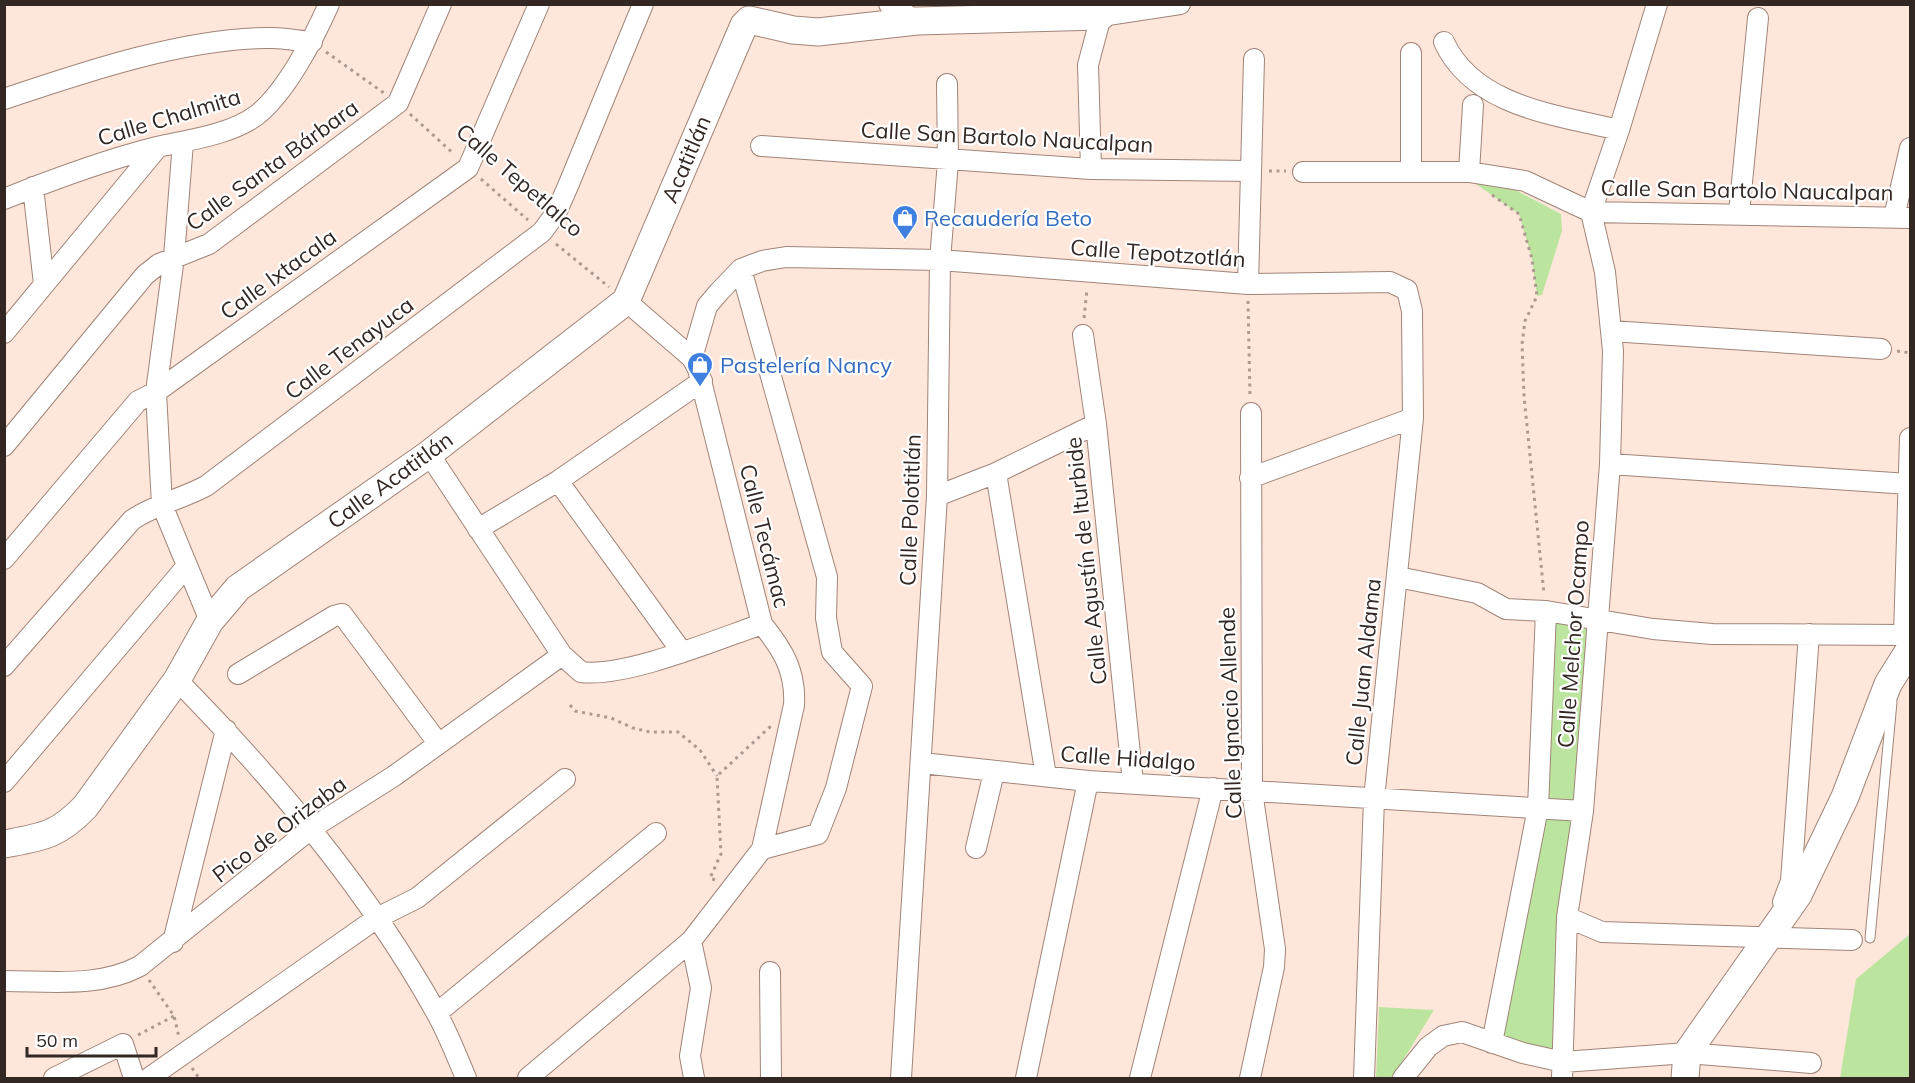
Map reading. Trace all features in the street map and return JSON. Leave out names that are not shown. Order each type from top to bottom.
[{"type":"street","name":"Calle Chalmita","points":[[4,199],[91,166],[183,142],[244,123],[255,117],[266,107],[312,42],[329,4]]},
{"type":"street","name":"Calle Santa Bárbara","points":[[4,446],[145,275],[174,257],[209,244],[398,103],[441,4]]},
{"type":"street","points":[[468,168],[539,4]]},
{"type":"street","name":"Calle Tenayuca","points":[[4,666],[132,520],[206,486],[542,232],[556,213],[644,4]]},
{"type":"street","points":[[889,4],[917,21],[1180,4]]},
{"type":"street","points":[[1591,212],[1619,130],[1657,4]]},
{"type":"street","points":[[1091,169],[1089,65],[1105,10]]},
{"type":"street","points":[[1739,213],[1758,18]]},
{"type":"street","name":"Acatitlán","points":[[626,301],[744,25],[749,20],[793,30],[818,32],[917,21]]},
{"type":"street","points":[[4,99],[65,78],[217,42],[272,38],[312,42]]},
{"type":"street","points":[[1444,42],[1449,54],[1476,82],[1503,100],[1619,130]]},
{"type":"street","points":[[1411,53],[1411,171]]},
{"type":"street","points":[[1248,284],[1254,59]]},
{"type":"street","name":"Calle Polotitlán","points":[[901,1078],[937,496],[940,260],[948,161],[947,84]]},
{"type":"street","points":[[1470,172],[1473,105]]},
{"type":"street","points":[[183,142],[174,257],[156,392],[162,505],[210,621]]},
{"type":"street","name":"Calle San Bartolo Naucalpan","points":[[761,146],[948,161],[1091,169],[1251,171]]},
{"type":"street","points":[[4,333],[158,147]]},
{"type":"street","points":[[1902,218],[1911,148]]},
{"type":"street","name":"Calle Ixtacala","points":[[4,559],[138,401],[156,392],[468,168]]},
{"type":"street","name":"Calle San Bartolo Naucalpan","points":[[1303,172],[1470,172],[1525,181],[1591,212],[1739,213],[1902,218]]},
{"type":"street","points":[[33,188],[44,284]]},
{"type":"street","name":"Calle Melchor Ocampo","points":[[1562,1070],[1567,917],[1583,812],[1599,620],[1610,464],[1614,351],[1605,272],[1591,212]]},
{"type":"street","name":"Calle Tepotzotlán","points":[[692,358],[707,306],[741,269],[762,261],[786,257],[940,260],[1248,284],[1390,282]]},
{"type":"street","points":[[741,269],[827,577],[826,618],[831,652],[862,686],[836,788],[818,834],[762,849]]},
{"type":"street","name":"Calle Juan Aldama","points":[[1364,1078],[1374,799],[1413,418],[1410,298],[1407,290],[1390,282]]},
{"type":"street","points":[[626,301],[692,358]]},
{"type":"street","name":"Calle Acatitlán","points":[[4,844],[45,836],[68,825],[85,807],[177,680],[210,621],[238,588],[429,454],[626,301]]},
{"type":"street","points":[[1611,331],[1881,349]]},
{"type":"street","name":"Calle Agustín de Iturbide","points":[[1083,335],[1096,424],[1133,783]]},
{"type":"street","name":"Calle Tecámac","points":[[429,454],[562,655],[575,669],[587,673],[605,672],[682,652],[762,624],[702,381],[692,358]]},
{"type":"street","points":[[478,529],[558,481],[702,381]]},
{"type":"street","name":"Calle Ignacio Allende","points":[[1250,1078],[1274,967],[1275,949],[1252,791],[1251,413]]},
{"type":"street","points":[[1250,478],[1413,418]]},
{"type":"street","points":[[937,496],[996,473],[1096,424]]},
{"type":"street","points":[[1686,1066],[1798,895],[1823,846],[1888,684],[1895,675],[1908,642],[1911,438]]},
{"type":"street","points":[[1610,464],[1909,484]]},
{"type":"street","points":[[996,473],[1046,776]]},
{"type":"street","points":[[558,481],[682,652]]},
{"type":"street","points":[[4,782],[186,567]]},
{"type":"street","points":[[1398,577],[1484,596],[1506,609],[1546,611],[1712,634],[1809,634],[1908,642]]},
{"type":"street","points":[[1492,1043],[1538,808],[1546,611]]},
{"type":"street","points":[[238,674],[334,616],[342,614],[438,743]]},
{"type":"street","points":[[528,1078],[691,940],[762,849],[794,705],[795,686],[791,668],[780,648],[762,624]]},
{"type":"street","points":[[1770,938],[1791,881],[1809,634]]},
{"type":"street","name":"Pico de Orizaba","points":[[4,981],[95,980],[125,975],[173,942],[312,828],[438,743],[562,655]]},
{"type":"street","points":[[177,680],[226,730],[312,828],[377,918],[437,1013],[466,1078]]},
{"type":"street","points":[[173,942],[226,730]]},
{"type":"street","name":"Calle Hidalgo","points":[[921,763],[1089,781],[1583,812]]},
{"type":"street","points":[[976,848],[994,771]]},
{"type":"street","points":[[149,1078],[377,918],[417,897],[565,779]]},
{"type":"street","points":[[1026,1078],[1089,781]]},
{"type":"street","points":[[1140,1078],[1213,788]]},
{"type":"street","points":[[437,1013],[656,833]]},
{"type":"street","points":[[1567,917],[1602,932],[1861,939]]},
{"type":"street","points":[[691,940],[701,988],[690,1056],[694,1078]]},
{"type":"street","points":[[770,972],[771,1078]]},
{"type":"street","points":[[1403,1078],[1428,1047],[1443,1036],[1462,1032],[1562,1070],[1811,1063]]},
{"type":"street","points":[[54,1078],[123,1044],[134,1078]]},
{"type":"lane","points":[[1861,939],[1895,675]]},
{"type":"path","name":"Calle Tepetlalco","points":[[312,42],[398,103],[468,168],[626,301]]},
{"type":"path","points":[[1251,171],[1303,172]]},
{"type":"path","points":[[1470,172],[1470,180],[1519,214],[1532,259],[1537,296],[1525,321],[1522,344],[1524,396],[1546,611]]},
{"type":"path","points":[[1083,335],[1089,271]]},
{"type":"path","points":[[1248,284],[1251,413]]},
{"type":"path","points":[[570,705],[575,711],[611,718],[633,728],[651,732],[678,732],[700,750],[717,776],[721,854],[710,878],[731,889]]},
{"type":"path","points":[[717,776],[794,705]]},
{"type":"path","points":[[140,966],[174,1016],[183,1054]]},
{"type":"path","points":[[123,1044],[174,1016]]},
{"type":"green space","points":[[1470,180],[1508,186],[1561,214],[1562,231],[1542,295],[1537,296],[1532,259],[1519,214]]},
{"type":"green space","points":[[1546,611],[1599,620],[1563,1062],[1492,1043],[1538,808]]},
{"type":"green space","points":[[1910,934],[1910,1078],[1840,1078],[1856,979]]},
{"type":"green space","points":[[1379,1007],[1434,1010],[1392,1078],[1376,1078]]},
{"type":"place","name":"Recaudería Beto","points":[[905,241]]},
{"type":"place","name":"Pastelería Nancy","points":[[700,388]]}]
